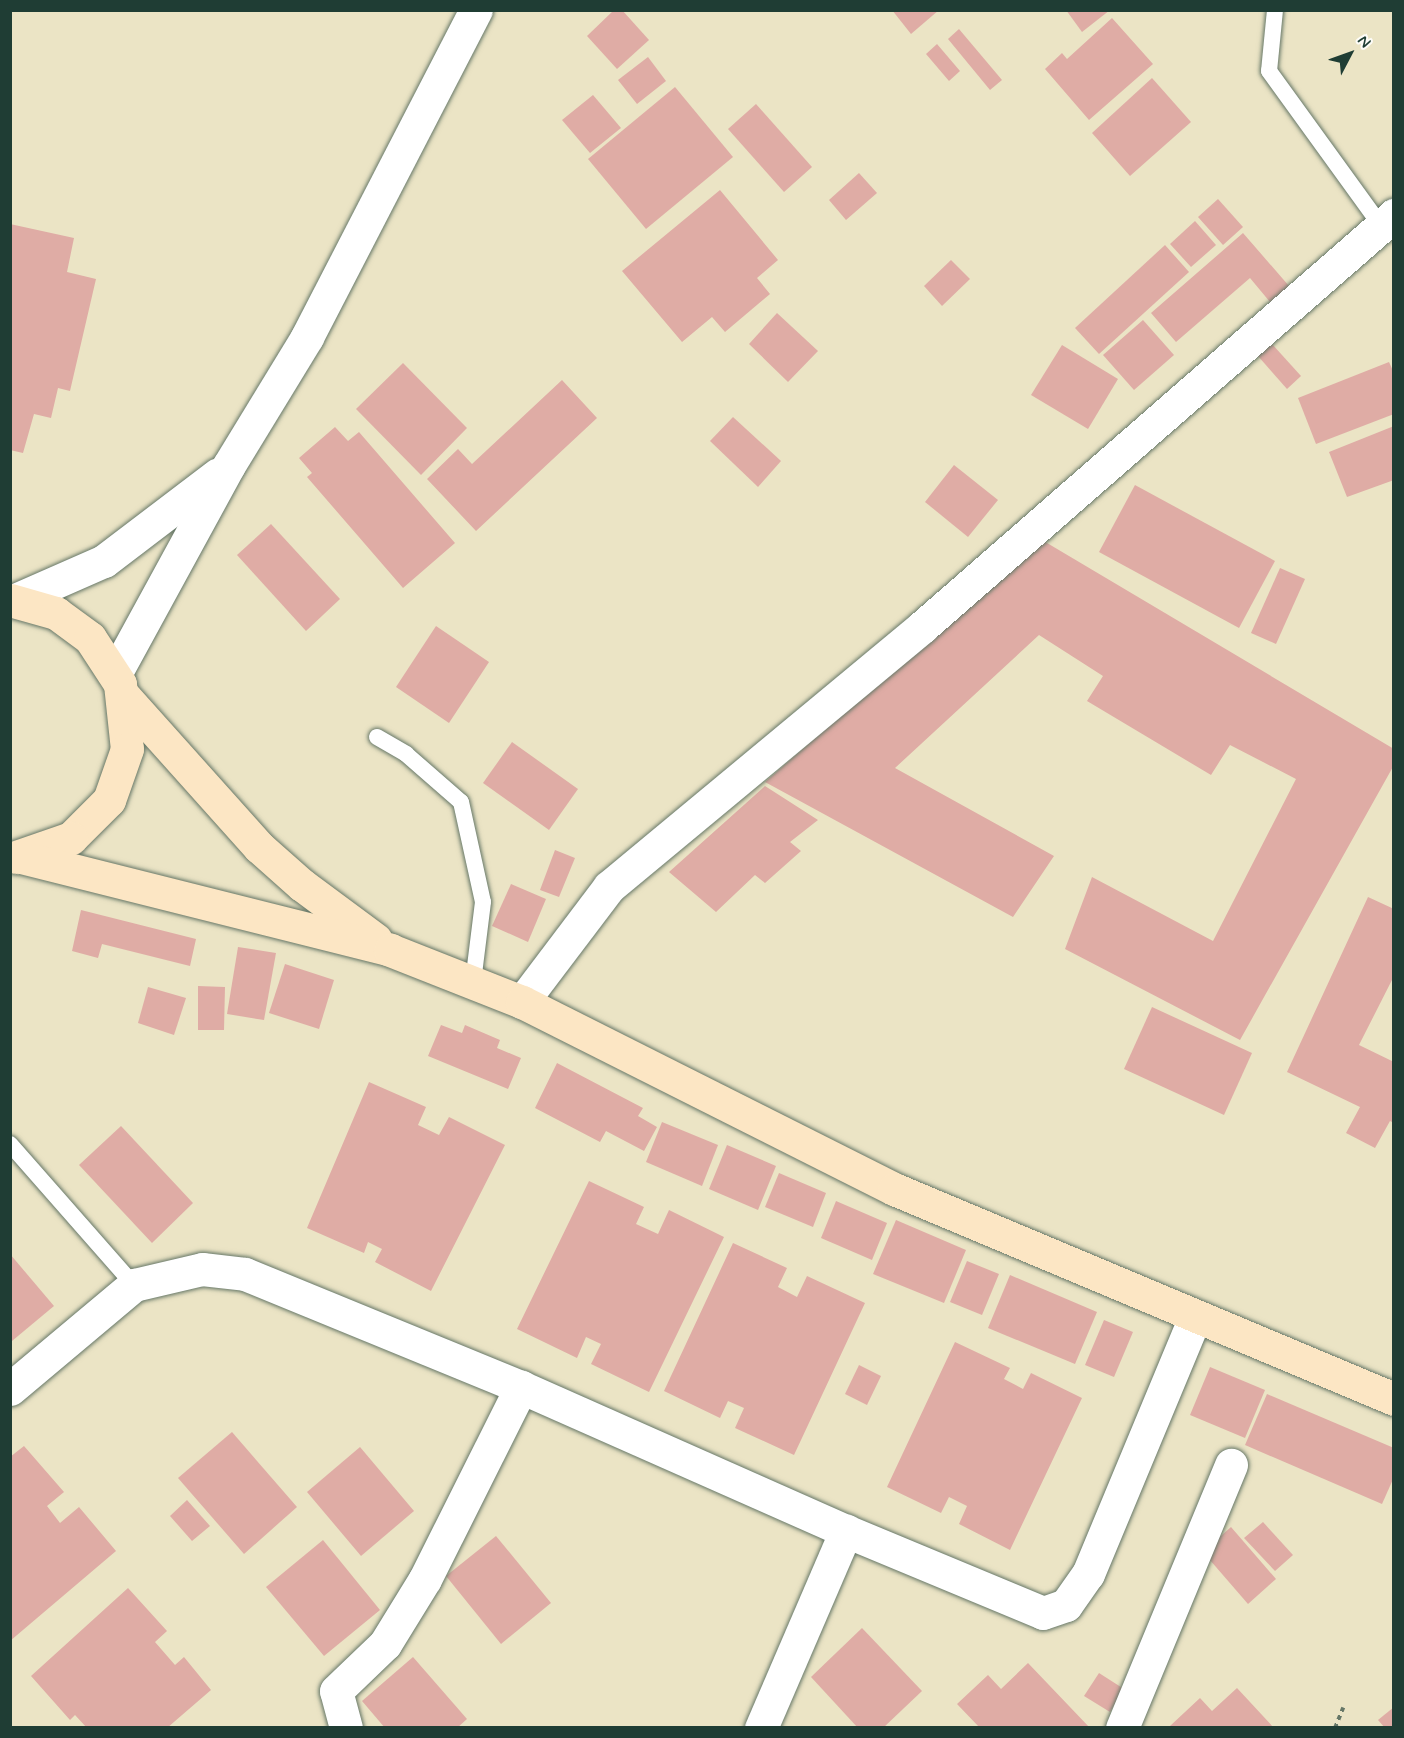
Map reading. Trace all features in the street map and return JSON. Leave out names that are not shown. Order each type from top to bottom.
[{"type":"main road","points":[[13,600],[56,614],[90,638],[119,684],[259,847],[302,885],[390,950]]},
{"type":"main road","points":[[16,857],[71,838],[108,800],[127,749],[119,684]]},
{"type":"main road","points":[[16,857],[390,950],[473,982],[522,1002],[894,1189],[1394,1400]]},
{"type":"street","points":[[119,684],[229,465],[308,337],[476,10]]},
{"type":"street","points":[[522,1002],[609,887],[922,627],[1387,220]]},
{"type":"street","points":[[13,600],[104,561],[229,465]]},
{"type":"street","points":[[10,1389],[134,1285],[202,1269],[245,1274],[521,1387],[846,1531],[1043,1612],[1066,1605],[1088,1574],[1195,1317]]},
{"type":"street","points":[[346,1728],[336,1691],[385,1644],[425,1579],[521,1387]]},
{"type":"street","points":[[1122,1728],[1231,1466]]},
{"type":"street","points":[[761,1728],[846,1531]]},
{"type":"lane","points":[[1275,10],[1269,71],[1387,220]]},
{"type":"lane","points":[[377,737],[406,754],[461,802],[483,902],[473,982]]},
{"type":"lane","points":[[10,1144],[134,1285]]},
{"type":"path","points":[[1335,1728],[1343,1708]]},
{"type":"building","points":[[614,10],[622,10],[649,40],[617,69],[587,36]]},
{"type":"building","points":[[892,10],[939,10],[911,34]]},
{"type":"building","points":[[1066,10],[1110,10],[1082,32]]},
{"type":"building","points":[[1112,18],[1153,64],[1089,120],[1045,69],[1062,53],[1067,59]]},
{"type":"building","points":[[959,29],[1002,80],[990,90],[948,39]]},
{"type":"building","points":[[937,44],[960,71],[949,81],[926,54]]},
{"type":"building","points":[[648,57],[666,81],[637,104],[618,80]]},
{"type":"building","points":[[1152,78],[1191,122],[1130,176],[1092,133]]},
{"type":"building","points":[[675,87],[733,157],[646,229],[588,159]]},
{"type":"building","points":[[593,95],[621,128],[590,153],[562,120]]},
{"type":"building","points":[[756,104],[812,167],[784,192],[728,129]]},
{"type":"building","points":[[859,173],[877,193],[846,220],[829,200]]},
{"type":"building","points":[[720,190],[778,260],[757,278],[770,294],[725,332],[712,317],[682,342],[622,271]]},
{"type":"building","points":[[1218,199],[1243,227],[1223,245],[1198,217]]},
{"type":"building","points":[[1195,221],[1216,245],[1191,267],[1170,244]]},
{"type":"building","points":[[10,224],[74,238],[67,272],[96,279],[70,391],[58,388],[51,418],[34,414],[23,453],[10,450]]},
{"type":"building","points":[[1243,233],[1289,286],[1270,302],[1250,278],[1176,342],[1151,313]]},
{"type":"building","points":[[1165,245],[1189,272],[1099,354],[1075,328]]},
{"type":"building","points":[[951,260],[970,279],[942,306],[924,286]]},
{"type":"building","points":[[777,313],[818,351],[788,382],[749,344]]},
{"type":"building","points":[[1143,320],[1174,355],[1134,390],[1103,355]]},
{"type":"building","points":[[1272,344],[1301,376],[1287,389],[1258,356]]},
{"type":"building","points":[[1062,345],[1118,379],[1088,429],[1031,395]]},
{"type":"building","points":[[1389,362],[1394,373],[1394,414],[1316,444],[1298,398]]},
{"type":"building","points":[[403,363],[467,428],[421,475],[356,409]]},
{"type":"building","points":[[562,380],[597,418],[476,531],[427,479],[458,449],[472,464]]},
{"type":"building","points":[[733,417],[781,461],[758,487],[710,441]]},
{"type":"building","points":[[1394,426],[1394,480],[1347,497],[1329,452]]},
{"type":"building","points":[[335,427],[348,441],[359,432],[455,543],[403,588],[307,477],[312,473],[299,458]]},
{"type":"building","points":[[954,465],[998,500],[968,537],[925,502]]},
{"type":"building","points":[[1135,485],[1275,561],[1239,628],[1099,552]]},
{"type":"building","points":[[271,524],[340,599],[306,631],[237,555]]},
{"type":"building","points":[[1042,540],[1394,749],[1394,765],[1240,1040],[1065,949],[1092,877],[1213,941],[1296,779],[1230,745],[1211,775],[1087,701],[1103,676],[1039,635],[895,768],[1054,856],[1013,917],[765,782]]},
{"type":"building","points":[[1280,568],[1305,579],[1276,644],[1251,633]]},
{"type":"building","points":[[436,626],[489,662],[449,723],[396,687]]},
{"type":"building","points":[[512,742],[578,789],[549,830],[483,783]]},
{"type":"building","points":[[765,786],[818,820],[790,842],[801,851],[765,883],[755,875],[716,912],[669,872]]},
{"type":"building","points":[[555,850],[575,858],[559,897],[540,890]]},
{"type":"building","points":[[511,884],[546,899],[528,942],[492,926]]},
{"type":"building","points":[[1368,897],[1394,909],[1394,976],[1359,1045],[1394,1062],[1394,1123],[1390,1121],[1375,1148],[1346,1133],[1360,1107],[1287,1072]]},
{"type":"building","points":[[81,910],[196,939],[190,966],[102,944],[98,958],[72,951]]},
{"type":"building","points":[[238,947],[276,953],[264,1020],[227,1014]]},
{"type":"building","points":[[285,964],[334,980],[319,1029],[269,1013]]},
{"type":"building","points":[[198,986],[225,987],[224,1030],[198,1030]]},
{"type":"building","points":[[148,987],[186,998],[174,1035],[138,1023]]},
{"type":"building","points":[[1152,1007],[1252,1053],[1224,1115],[1124,1069]]},
{"type":"building","points":[[441,1025],[462,1033],[465,1025],[500,1040],[497,1048],[521,1058],[508,1089],[428,1056]]},
{"type":"building","points":[[557,1063],[643,1108],[638,1116],[657,1127],[644,1151],[606,1131],[600,1142],[535,1108]]},
{"type":"building","points":[[369,1082],[426,1107],[418,1125],[439,1135],[449,1117],[505,1145],[431,1291],[375,1262],[382,1249],[368,1242],[364,1253],[307,1228]]},
{"type":"building","points":[[662,1122],[718,1145],[702,1186],[646,1162]]},
{"type":"building","points":[[121,1126],[193,1203],[152,1243],[79,1165]]},
{"type":"building","points":[[727,1145],[776,1166],[758,1210],[709,1189]]},
{"type":"building","points":[[779,1173],[826,1193],[813,1227],[765,1207]]},
{"type":"building","points":[[589,1181],[644,1207],[636,1224],[658,1234],[669,1210],[724,1237],[649,1392],[591,1364],[601,1344],[586,1337],[577,1358],[517,1329]]},
{"type":"building","points":[[836,1201],[887,1223],[872,1260],[821,1238]]},
{"type":"building","points":[[896,1220],[966,1250],[944,1303],[873,1274]]},
{"type":"building","points":[[733,1243],[787,1268],[778,1287],[797,1297],[807,1276],[865,1303],[794,1455],[735,1428],[744,1408],[728,1401],[720,1418],[664,1391]]},
{"type":"building","points":[[10,1254],[54,1306],[12,1341],[10,1339]]},
{"type":"building","points":[[967,1261],[999,1274],[982,1315],[950,1302]]},
{"type":"building","points":[[1010,1275],[1097,1312],[1075,1364],[988,1328]]},
{"type":"building","points":[[1104,1320],[1133,1332],[1114,1377],[1085,1365]]},
{"type":"building","points":[[955,1342],[1010,1368],[1004,1379],[1023,1389],[1031,1373],[1082,1398],[1010,1550],[959,1524],[967,1506],[949,1497],[941,1513],[887,1487]]},
{"type":"building","points":[[859,1365],[881,1376],[867,1405],[845,1394]]},
{"type":"building","points":[[1210,1367],[1265,1390],[1245,1438],[1190,1415]]},
{"type":"building","points":[[1267,1394],[1394,1448],[1394,1477],[1382,1504],[1245,1445]]},
{"type":"building","points":[[232,1432],[297,1507],[244,1554],[178,1478]]},
{"type":"building","points":[[24,1446],[64,1492],[47,1506],[60,1523],[79,1507],[116,1551],[10,1641],[10,1457]]},
{"type":"building","points":[[360,1447],[414,1511],[361,1556],[307,1492]]},
{"type":"building","points":[[187,1500],[210,1526],[192,1541],[170,1516]]},
{"type":"building","points":[[1263,1522],[1293,1555],[1275,1571],[1244,1538]]},
{"type":"building","points":[[1231,1527],[1276,1579],[1248,1604],[1203,1552]]},
{"type":"building","points":[[496,1536],[551,1603],[501,1644],[446,1576]]},
{"type":"building","points":[[323,1540],[380,1610],[324,1656],[266,1587]]},
{"type":"building","points":[[128,1588],[167,1631],[155,1642],[175,1665],[184,1657],[211,1690],[167,1728],[87,1728],[75,1715],[70,1720],[31,1676]]},
{"type":"building","points":[[862,1628],[922,1691],[883,1728],[858,1728],[811,1677]]},
{"type":"building","points":[[413,1657],[467,1719],[457,1728],[385,1728],[362,1701]]},
{"type":"building","points":[[1028,1663],[1090,1728],[980,1728],[957,1704],[988,1675],[1001,1689]]},
{"type":"building","points":[[1099,1673],[1124,1689],[1110,1712],[1084,1696]]},
{"type":"building","points":[[1237,1688],[1274,1728],[1170,1726],[1200,1698],[1212,1711]]},
{"type":"building","points":[[1394,1707],[1394,1728],[1385,1728],[1378,1720]]}]
